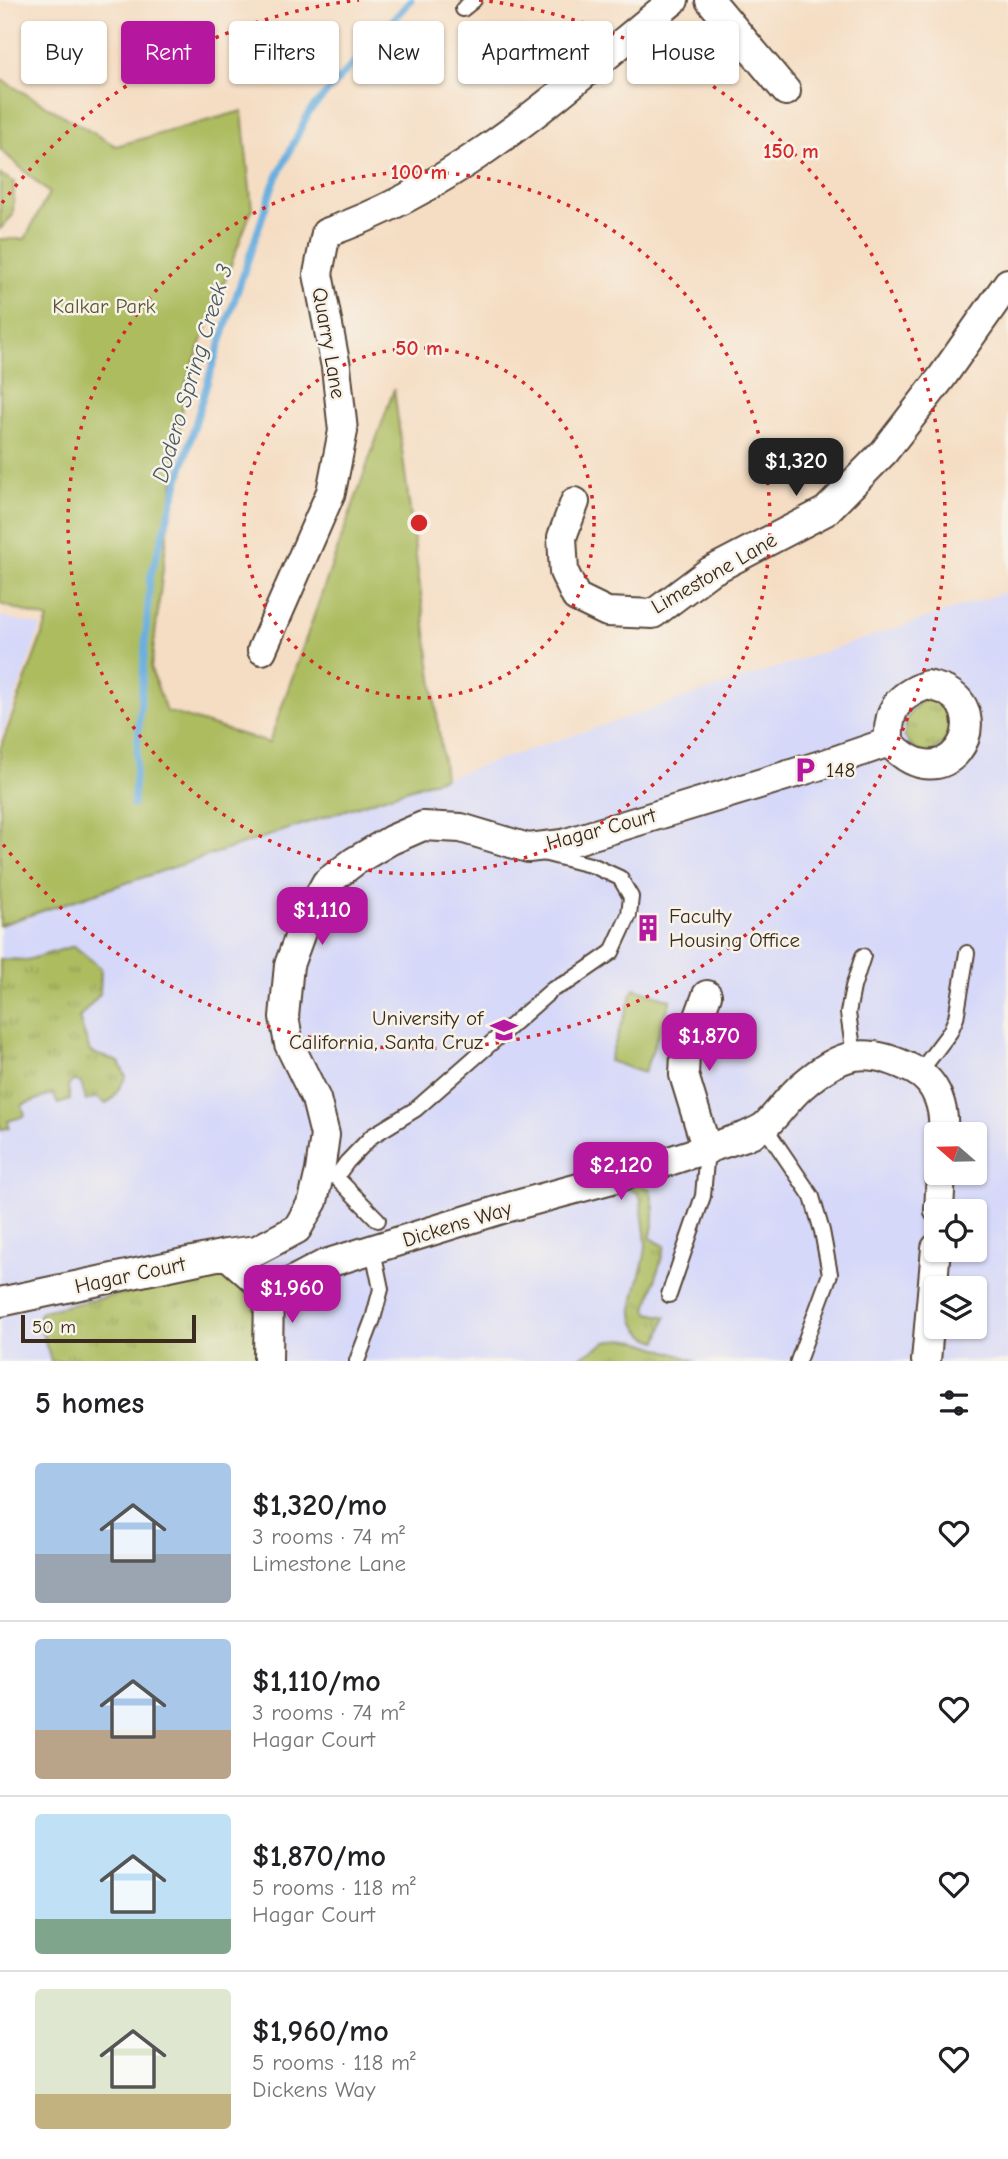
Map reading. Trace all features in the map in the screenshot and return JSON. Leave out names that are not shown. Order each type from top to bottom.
[{"type":"street","name":"Quarry Lane","points":[[262,650],[331,492],[343,431],[336,366],[318,274],[326,233],[361,221],[473,160],[511,133],[674,0]]},
{"type":"street","points":[[710,0],[786,91]]},
{"type":"street","name":"Limestone Lane","points":[[575,502],[562,537],[564,572],[576,597],[607,612],[653,614],[709,572],[826,511],[884,452],[1008,283]]},
{"type":"street","name":"Hagar Court","points":[[0,1302],[226,1254],[257,1250],[297,1229],[328,1174],[325,1136],[316,1099],[289,1044],[284,1017],[289,965],[305,921],[326,883],[355,861],[391,840],[423,826],[461,828],[528,848],[563,844],[889,742]]},
{"type":"street","points":[[707,995],[685,1055],[684,1075],[708,1150]]},
{"type":"street","points":[[854,1055],[870,1054],[919,1073],[934,1088],[944,1115],[944,1122]]},
{"type":"street","name":"Dickens Way","points":[[269,1288],[285,1285],[325,1264],[509,1207],[623,1176],[746,1136],[764,1126],[802,1085],[854,1055]]},
{"type":"street","points":[[226,1254],[261,1285],[269,1288],[268,1361]]},
{"type":"street","points":[[926,1361],[935,1262]]},
{"type":"lane","points":[[378,1220],[328,1174],[347,1162],[372,1136],[416,1110],[553,989],[570,981],[612,951],[629,915],[631,897],[620,878],[594,866],[565,861],[528,848]]},
{"type":"lane","points":[[919,1073],[950,1032],[957,1018],[967,953]]},
{"type":"lane","points":[[854,1055],[848,1013],[863,956]]},
{"type":"lane","points":[[764,1126],[813,1197],[830,1274],[798,1361]]},
{"type":"lane","points":[[669,1295],[704,1196],[708,1150]]},
{"type":"lane","points":[[357,1361],[381,1290],[373,1250]]},
{"type":"shaded area","name":"University of California, Santa Cruz","points":[[1008,591],[1008,1361],[0,1361],[0,925]]},
{"type":"shaded area","points":[[0,616],[41,626],[0,741]]},
{"type":"green space","name":"Kalkar Park","points":[[0,79],[116,146],[242,111],[252,209],[185,386],[151,669],[166,711],[269,743],[394,389],[445,777],[0,925],[0,749],[48,619],[0,604],[0,239],[25,239],[49,193],[0,149]]},
{"type":"green space","points":[[0,174],[14,182],[13,215],[0,229]]},
{"type":"green space","points":[[928,698],[942,704],[949,713],[951,724],[942,744],[934,751],[925,753],[915,749],[904,736],[910,713]]},
{"type":"green space","points":[[74,946],[101,968],[100,994],[79,1018],[90,1052],[119,1062],[126,1077],[106,1104],[96,1097],[86,1101],[81,1083],[74,1080],[68,1086],[70,1100],[58,1104],[53,1094],[22,1105],[25,1116],[8,1121],[9,1127],[0,1130],[0,959],[27,960]]},
{"type":"green space","points":[[634,988],[671,1000],[644,1073],[609,1061]]},
{"type":"green space","points":[[639,1184],[650,1189],[652,1196],[654,1219],[650,1238],[665,1246],[647,1309],[649,1313],[666,1317],[658,1341],[643,1334],[636,1324],[633,1312],[646,1244],[641,1200],[638,1193],[631,1190],[631,1186]]},
{"type":"green space","points":[[218,1271],[240,1287],[254,1305],[258,1323],[257,1361],[51,1361],[39,1323],[39,1315],[43,1311]]},
{"type":"green space","points":[[622,1339],[638,1341],[696,1361],[574,1361],[606,1342]]},
{"type":"waterway","name":"Dodero Spring Creek 3","points":[[133,805],[150,578],[209,377],[273,185],[309,112],[411,0]]},
{"type":"place","name":"148","points":[[805,770]]},
{"type":"place","name":"Faculty Housing Office","points":[[648,928]]},
{"type":"place","name":"University of California, Santa Cruz","points":[[504,1030]]}]
